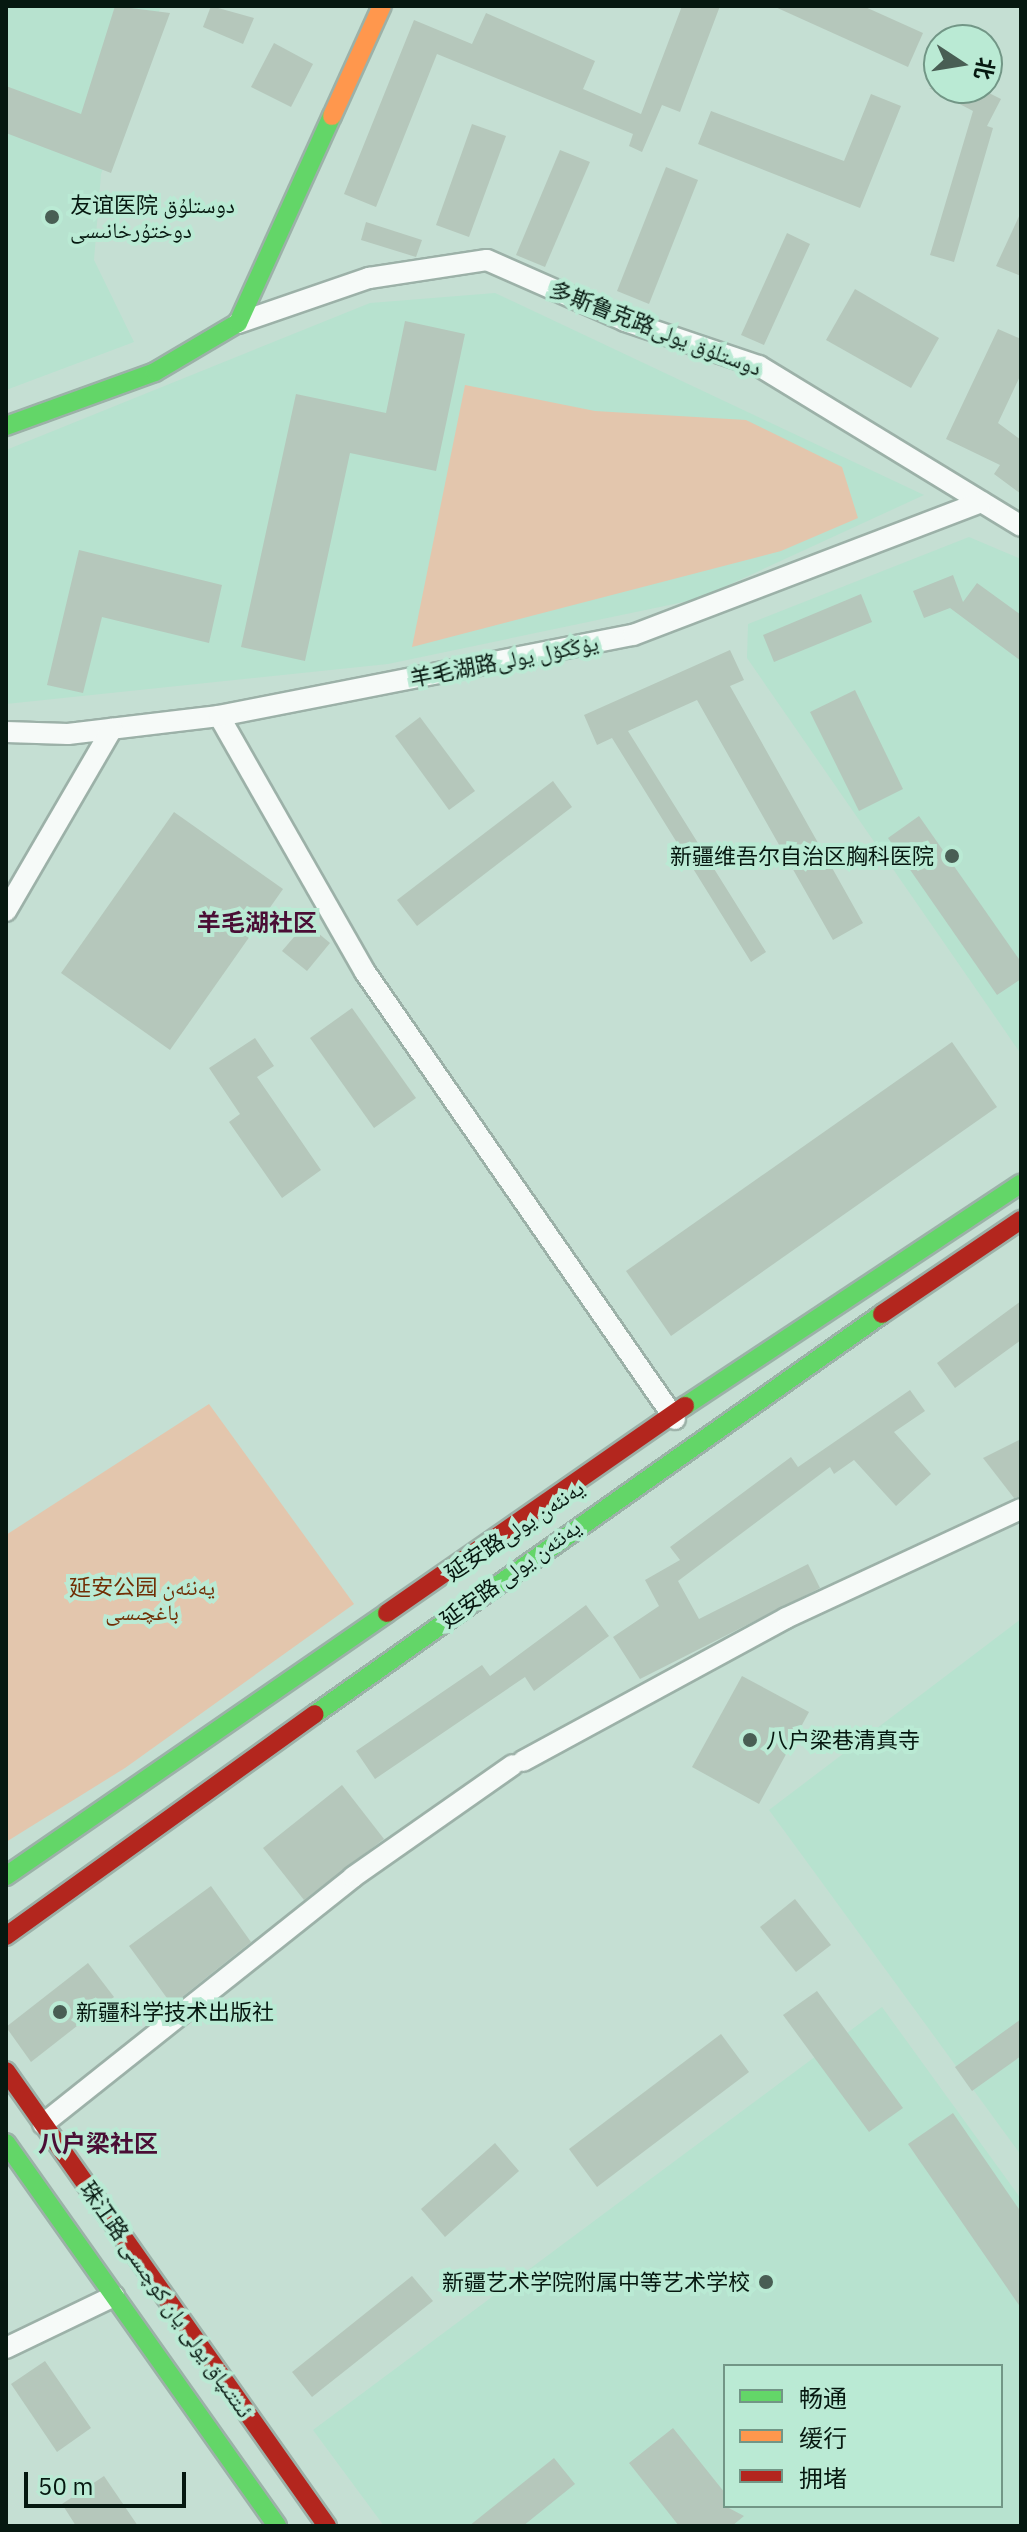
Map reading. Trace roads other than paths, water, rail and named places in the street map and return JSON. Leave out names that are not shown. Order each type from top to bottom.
[{"type":"main road","points":[[238,323],[382,6]]},
{"type":"main road","name":"多斯鲁克路دوستلۇق يولى","points":[[6,426],[155,372],[238,323]]},
{"type":"main road","name":"延安路يەنئەن يولى","points":[[6,1876],[675,1419],[704,1393],[1021,1184]]},
{"type":"main road","name":"延安路 يەنئەن يولى","points":[[6,1936],[699,1438],[1021,1220]]},
{"type":"main road","name":"珠江路 ئىتتىپاق يولى يان كوچىسى","points":[[6,2071],[327,2526]]},
{"type":"main road","name":"珠江路 ئىتتىپاق يولى يان كوچىسى","points":[[6,2143],[277,2526]]},
{"type":"street","name":"多斯鲁克路دوستلۇق يولى","points":[[238,323],[369,278],[487,260],[625,321],[759,366],[1021,526]]},
{"type":"street","name":"羊毛湖路يۇڭكۆل يولى","points":[[6,732],[112,729],[219,716],[633,635],[982,502]]},
{"type":"street","points":[[219,716],[365,972],[675,1419]]},
{"type":"street","points":[[6,911],[112,729]]},
{"type":"street","points":[[43,2124],[353,1877],[518,1763],[786,1618],[1021,1509]]},
{"type":"street","points":[[6,2348],[114,2296]]},
{"type":"place","name":"友谊医院 دوستلۇق دوختۇرخانىسى","points":[[52,217]]},
{"type":"place","name":"新疆维吾尔自治区胸科医院","points":[[952,856]]},
{"type":"place","name":"八户梁巷清真寺","points":[[750,1740]]},
{"type":"place","name":"新疆科学技术出版社","points":[[60,2012]]},
{"type":"place","name":"新疆艺术学院附属中等艺术学校","points":[[766,2282]]},
{"type":"district","name":"羊毛湖社区","points":[[257,923]]},
{"type":"district","name":"八户梁社区","points":[[98,2144]]},
{"type":"park label","name":"延安公园 يەنئەن باغچىسى","points":[[142,1598]]}]
